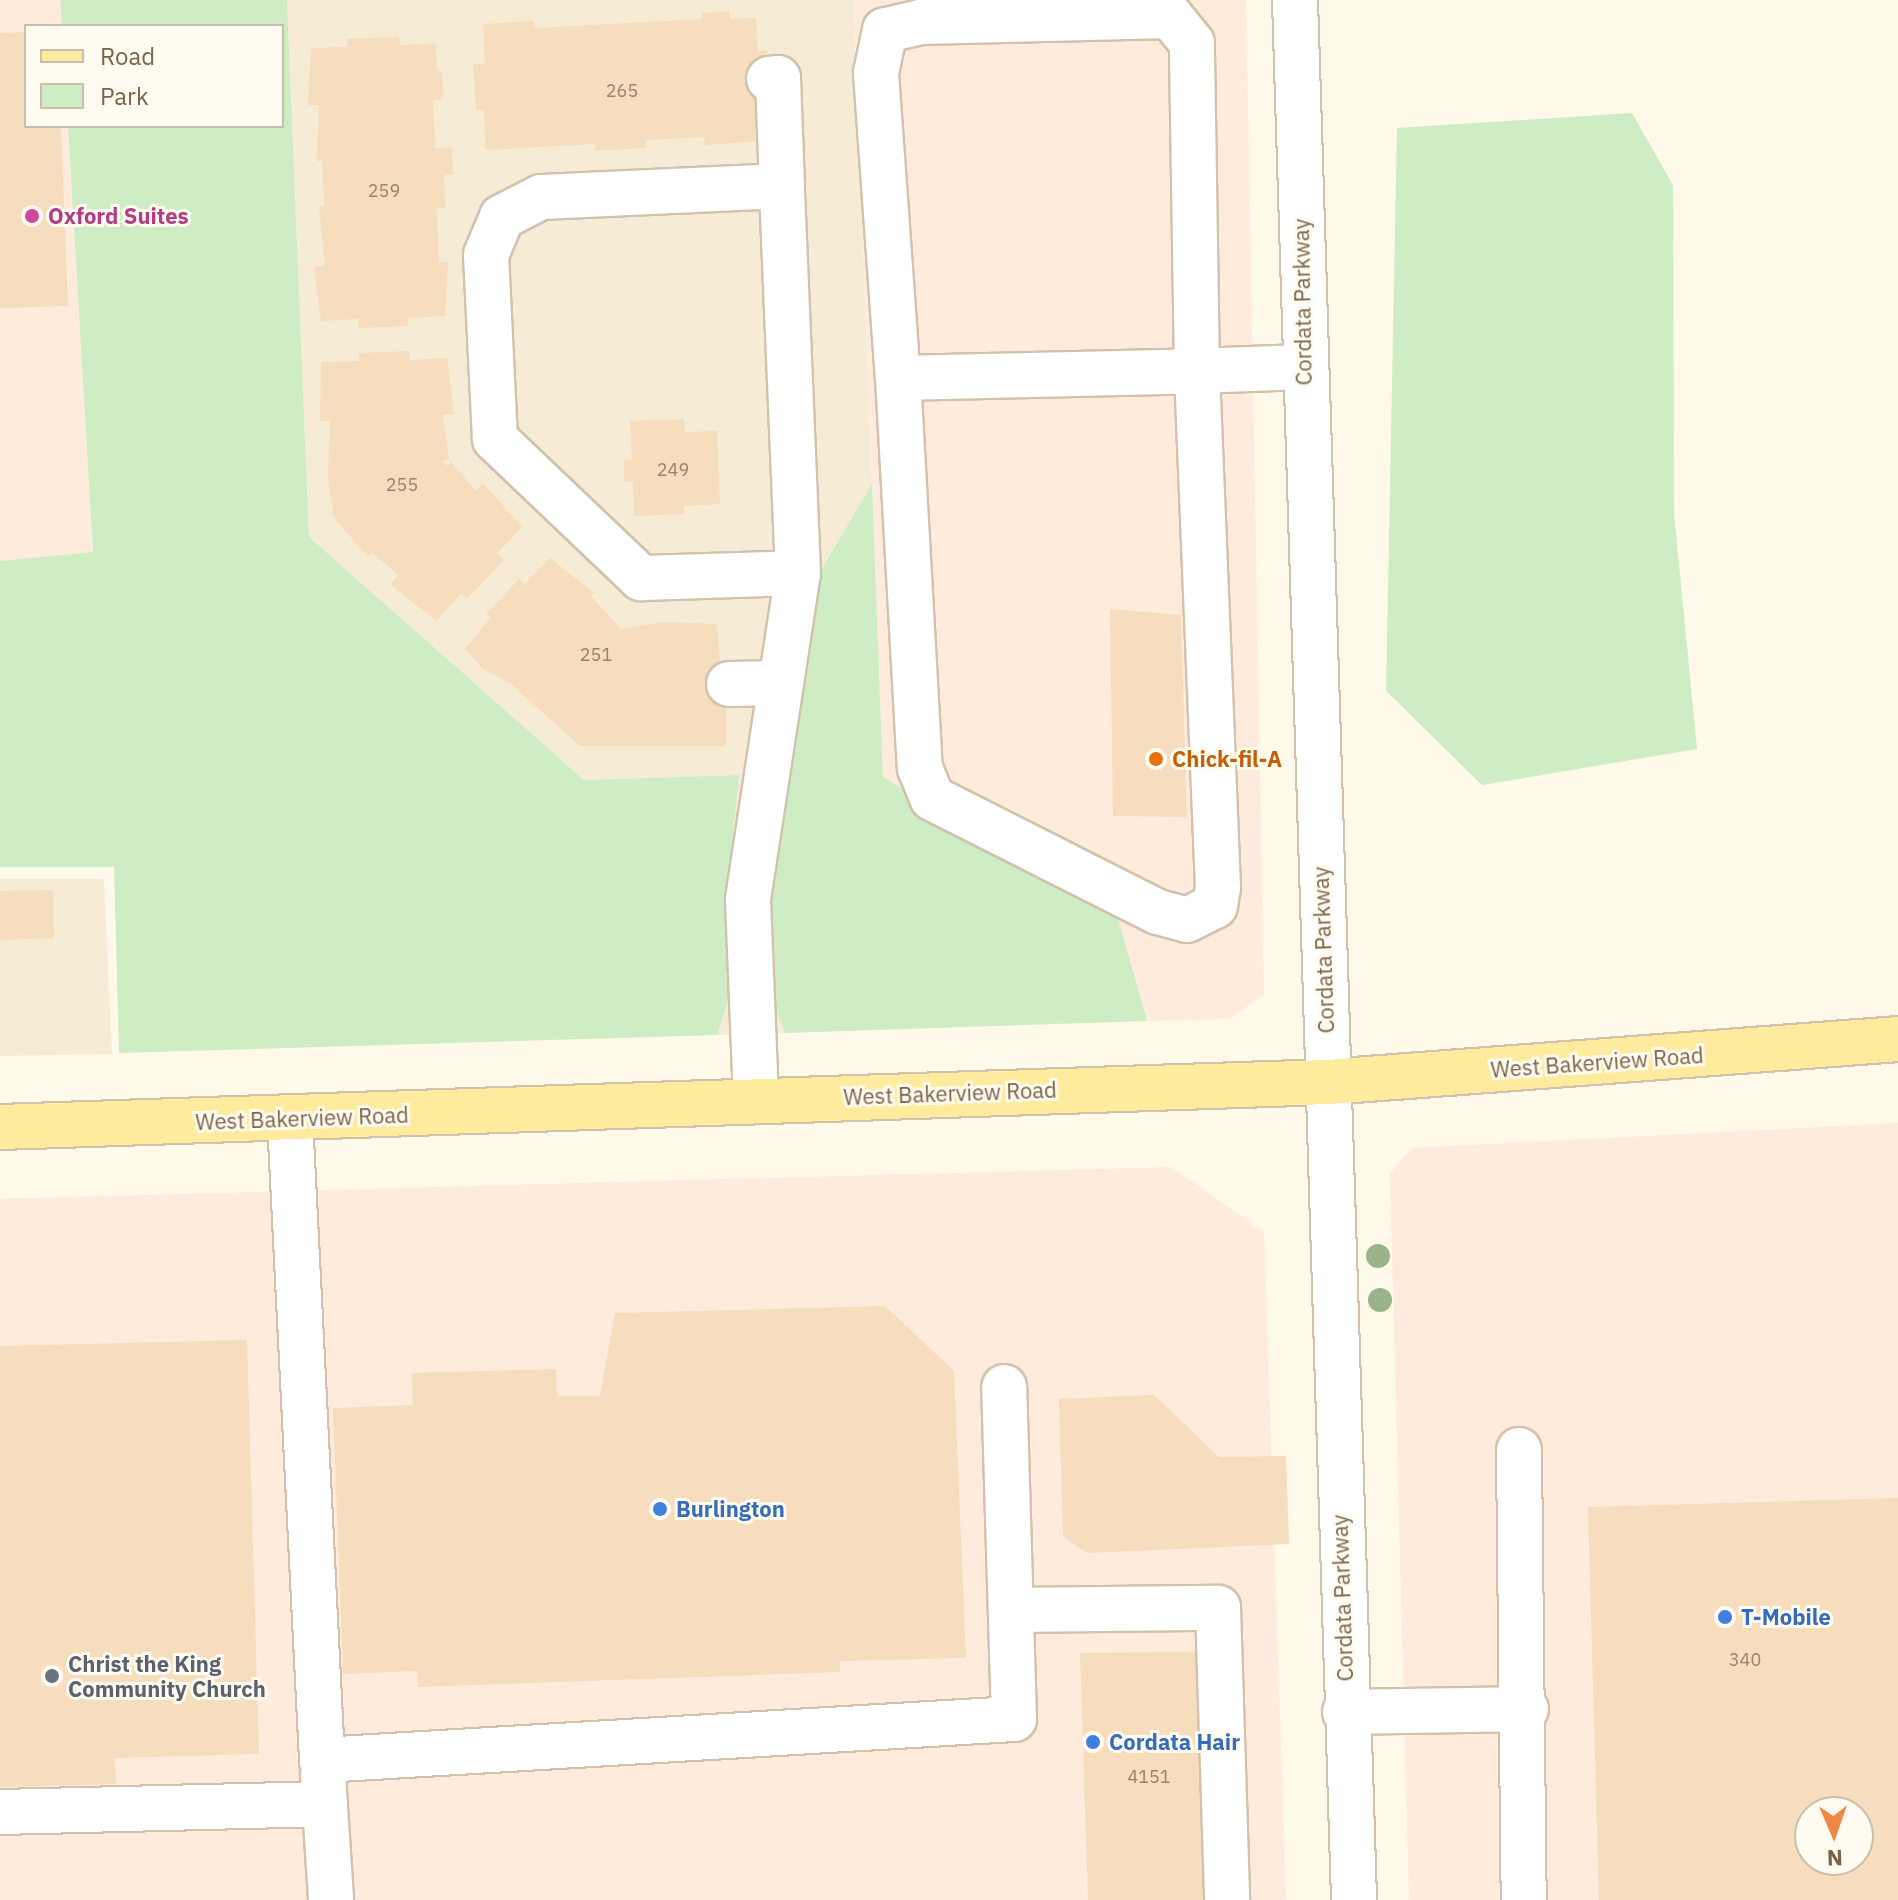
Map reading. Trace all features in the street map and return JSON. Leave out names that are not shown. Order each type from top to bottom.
[{"type":"main road","name":"West Bakerview Road","points":[[0,1127],[1328,1082],[1898,1039]]},
{"type":"street","name":"Cordata Parkway","points":[[1295,0],[1303,367],[1328,1082],[1345,1712],[1354,1900]]},
{"type":"street","points":[[1170,16],[1192,43],[1197,371],[1218,888],[1215,906],[1187,920],[1158,912],[932,798],[920,768],[898,378],[876,73],[885,30],[921,22],[1170,16]]},
{"type":"street","points":[[756,1099],[748,899],[798,573],[778,78],[769,79]]},
{"type":"street","points":[[782,186],[541,197],[502,217],[486,255],[495,439],[641,578],[798,573]]},
{"type":"street","points":[[898,378],[1303,367]]},
{"type":"street","points":[[729,684],[781,683]]},
{"type":"street","points":[[290,1119],[331,1900]]},
{"type":"street","points":[[322,1760],[1014,1719],[1004,1387]]},
{"type":"street","points":[[1519,1450],[1526,1709],[1524,1900]]},
{"type":"street","points":[[1011,1610],[1218,1608],[1227,1900]]},
{"type":"street","points":[[1345,1712],[1526,1709]]},
{"type":"street","points":[[0,1812],[325,1804]]},
{"type":"shaded area","points":[[0,0],[60,0],[62,24],[24,24],[24,128],[68,128],[93,553],[0,561]]},
{"type":"shaded area","points":[[287,0],[854,0],[872,484],[817,577],[771,998],[785,1033],[717,1035],[729,997],[728,880],[738,775],[584,780],[309,537]]},
{"type":"shaded area","points":[[854,0],[1246,0],[1264,994],[1230,1019],[1147,1021],[1117,914],[883,777]]},
{"type":"shaded area","points":[[0,879],[104,879],[112,1054],[0,1056]]},
{"type":"shaded area","points":[[1898,1123],[1898,1900],[1409,1900],[1390,1174],[1412,1148]]},
{"type":"shaded area","points":[[1171,1167],[1264,1232],[1286,1900],[0,1900],[0,1199]]},
{"type":"green space","points":[[60,0],[287,0],[309,537],[584,780],[739,775],[728,880],[729,998],[717,1035],[119,1053],[114,867],[0,867],[0,561],[93,552],[68,128],[284,128],[284,24],[62,24]]},
{"type":"green space","points":[[1632,113],[1673,185],[1674,513],[1697,749],[1482,785],[1386,691],[1397,128]]},
{"type":"green space","points":[[872,484],[883,777],[1117,914],[1147,1021],[785,1033],[771,998],[772,881],[817,577]]},
{"type":"building","points":[[729,11],[730,19],[756,17],[758,51],[767,51],[770,103],[762,141],[705,145],[704,137],[646,140],[647,148],[595,151],[595,144],[486,150],[484,110],[476,110],[473,64],[485,64],[483,24],[534,21],[535,28],[703,19],[702,13]]},
{"type":"building","name":"Oxford Suites","points":[[24,32],[24,128],[61,128],[68,306],[0,308],[0,33]]},
{"type":"building","points":[[399,37],[400,45],[436,44],[437,71],[442,71],[443,99],[433,100],[435,148],[452,148],[453,175],[444,175],[446,208],[437,208],[439,262],[448,262],[445,316],[408,318],[408,326],[359,328],[358,319],[321,321],[314,266],[325,266],[319,206],[324,206],[322,161],[317,161],[319,105],[308,105],[311,48],[347,47],[347,39]]},
{"type":"building","points":[[409,351],[410,360],[447,358],[454,414],[443,415],[449,460],[442,460],[447,466],[451,462],[476,491],[483,483],[522,527],[497,554],[504,560],[467,599],[461,594],[436,621],[390,584],[398,575],[372,552],[368,557],[334,518],[328,479],[330,421],[320,421],[321,362],[359,361],[359,353]]},
{"type":"building","points":[[684,419],[685,432],[717,431],[720,504],[684,506],[684,514],[634,516],[633,481],[624,482],[624,460],[632,459],[630,421]]},
{"type":"building","points":[[550,558],[594,593],[591,596],[621,629],[663,622],[717,624],[720,662],[727,662],[726,746],[580,746],[511,684],[483,669],[465,649],[491,617],[486,614],[519,579],[525,584]]},
{"type":"building","points":[[1110,609],[1181,615],[1187,817],[1113,816]]},
{"type":"building","points":[[53,890],[54,938],[0,940],[0,891]]},
{"type":"building","points":[[885,1306],[954,1371],[966,1658],[840,1661],[840,1672],[418,1687],[417,1671],[343,1674],[333,1408],[413,1405],[412,1373],[556,1369],[557,1396],[600,1396],[615,1313]]},
{"type":"building","points":[[247,1340],[259,1754],[115,1758],[116,1784],[0,1787],[0,1346]]},
{"type":"building","points":[[1154,1395],[1219,1457],[1286,1456],[1289,1544],[1087,1553],[1063,1536],[1059,1399]]},
{"type":"building","points":[[1898,1498],[1898,1900],[1599,1900],[1588,1507]]},
{"type":"building","points":[[1210,1652],[1217,1900],[1088,1900],[1080,1653]]},
{"type":"place","name":"Oxford Suites","points":[[32,216]]},
{"type":"place","name":"Chick-fil-A","points":[[1156,759]]},
{"type":"place","name":"Burlington","points":[[660,1509]]},
{"type":"place","name":"T-Mobile","points":[[1725,1617]]},
{"type":"place","name":"Christ the King Community Church","points":[[52,1676]]},
{"type":"place","name":"Cordata Hair","points":[[1093,1742]]}]
